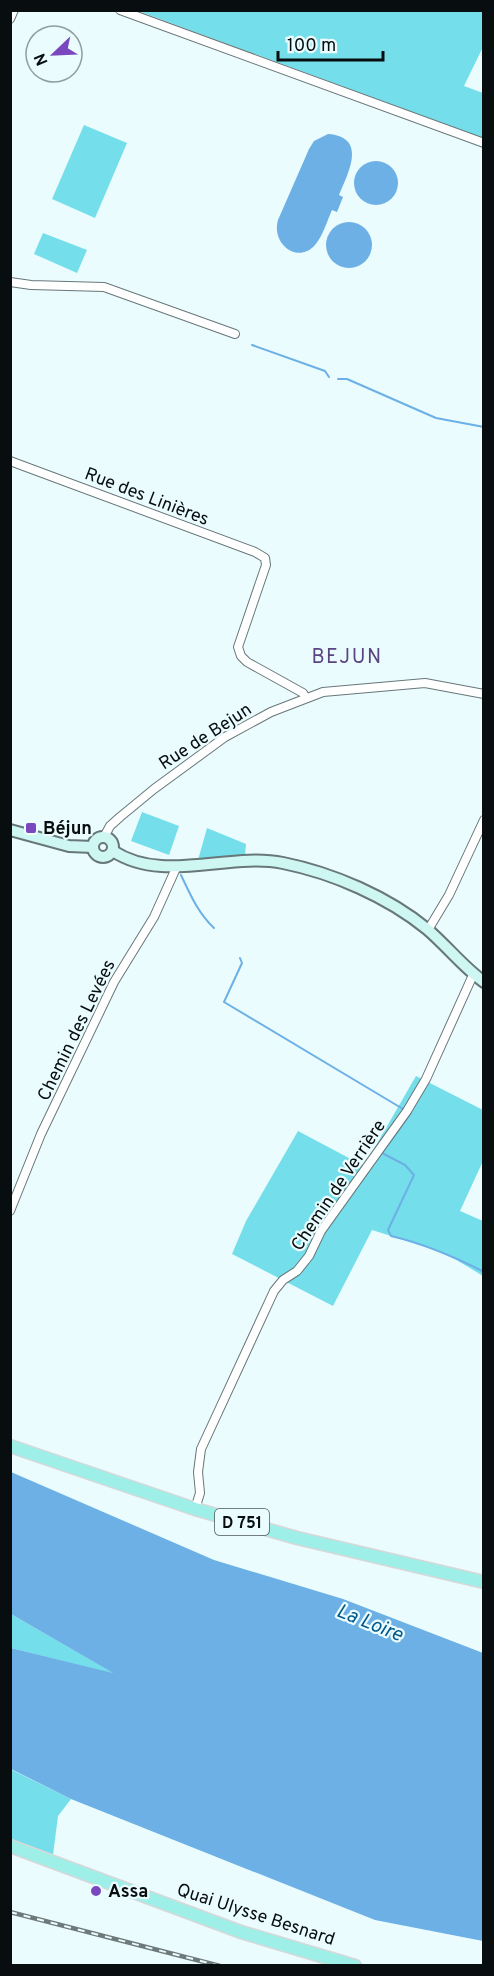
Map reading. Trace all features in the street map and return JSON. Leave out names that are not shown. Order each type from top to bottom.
[{"type":"main road","name":"D 751","points":[[10,1446],[195,1509],[297,1538],[483,1582]]},
{"type":"main road","name":"Quai Ulysse Besnard","points":[[10,1846],[240,1932],[355,1965]]},
{"type":"street","points":[[10,19],[14,10]]},
{"type":"street","points":[[120,10],[483,143]]},
{"type":"street","points":[[10,282],[31,285],[104,287],[235,334]]},
{"type":"street","name":"Rue des Linières","points":[[10,461],[255,552],[265,558],[266,565],[238,647],[241,656],[247,662],[303,693],[306,698]]},
{"type":"street","name":"Rue de Bejun","points":[[104,837],[110,826],[120,817],[192,760],[252,721],[306,698],[323,692],[425,683],[483,694]]},
{"type":"street","points":[[428,930],[449,895],[483,820]]},
{"type":"street","points":[[10,830],[69,846],[93,848]]},
{"type":"street","points":[[104,837],[112,842],[113,851],[104,857],[96,855],[93,848],[95,841],[104,837]]},
{"type":"street","points":[[113,851],[137,862],[177,866],[235,861],[279,862],[313,871],[397,908],[428,930],[483,982]]},
{"type":"street","name":"Chemin des Levées","points":[[10,1211],[42,1134],[114,982],[154,917],[177,866]]},
{"type":"street","name":"Chemin de Verrière","points":[[195,1509],[200,1493],[198,1472],[201,1449],[274,1291],[283,1280],[297,1271],[309,1256],[321,1231],[407,1111],[426,1079],[473,975]]},
{"type":"shaded area","points":[[138,11],[483,11],[483,47],[464,86],[483,93],[483,138]]},
{"type":"shaded area","points":[[84,125],[127,143],[95,218],[52,199]]},
{"type":"shaded area","points":[[43,233],[87,250],[77,273],[34,254]]},
{"type":"shaded area","points":[[142,812],[179,826],[169,855],[131,841]]},
{"type":"shaded area","points":[[207,828],[246,844],[245,856],[198,860]]},
{"type":"shaded area","points":[[416,1076],[483,1110],[483,1161],[460,1211],[483,1221],[483,1276],[445,1253],[372,1230],[333,1306],[232,1254],[246,1221],[298,1131],[364,1166]]},
{"type":"shaded area","points":[[11,1614],[115,1674],[11,1648]]},
{"type":"shaded area","points":[[10,1769],[71,1799],[58,1816],[53,1855],[11,1839]]},
{"type":"water","points":[[328,134],[348,142],[351,149],[350,167],[339,195],[343,197],[337,212],[332,210],[323,233],[315,245],[308,251],[294,252],[287,249],[278,236],[278,220],[309,149],[314,141]]},
{"type":"water","points":[[376,161],[385,162],[392,167],[397,174],[397,192],[392,199],[385,204],[376,205],[367,204],[360,199],[355,192],[354,183],[355,174],[360,167],[367,162]]},
{"type":"water","points":[[349,222],[365,229],[372,245],[365,261],[349,268],[333,261],[326,245],[333,229]]},
{"type":"water","name":"La Loire","points":[[11,1472],[214,1560],[343,1599],[483,1653],[483,1941],[375,1920],[71,1799],[11,1769],[11,1648],[113,1673],[11,1614]]},
{"type":"waterway","points":[[252,345],[325,371],[329,377]]},
{"type":"waterway","points":[[338,379],[347,379],[436,418],[484,427]]},
{"type":"waterway","points":[[181,875],[199,910],[214,928]]},
{"type":"waterway","points":[[240,958],[242,963],[224,1002],[403,1109]]},
{"type":"waterway","points":[[411,1113],[382,1153],[405,1165],[414,1175],[388,1230],[391,1236],[439,1251],[484,1272]]},
{"type":"railway","points":[[10,1912],[220,1966]]},
{"type":"place","name":"Béjun","points":[[31,828]]},
{"type":"place","name":"Assa","points":[[96,1891]]},
{"type":"district","name":"BEJUN","points":[[347,656]]}]
